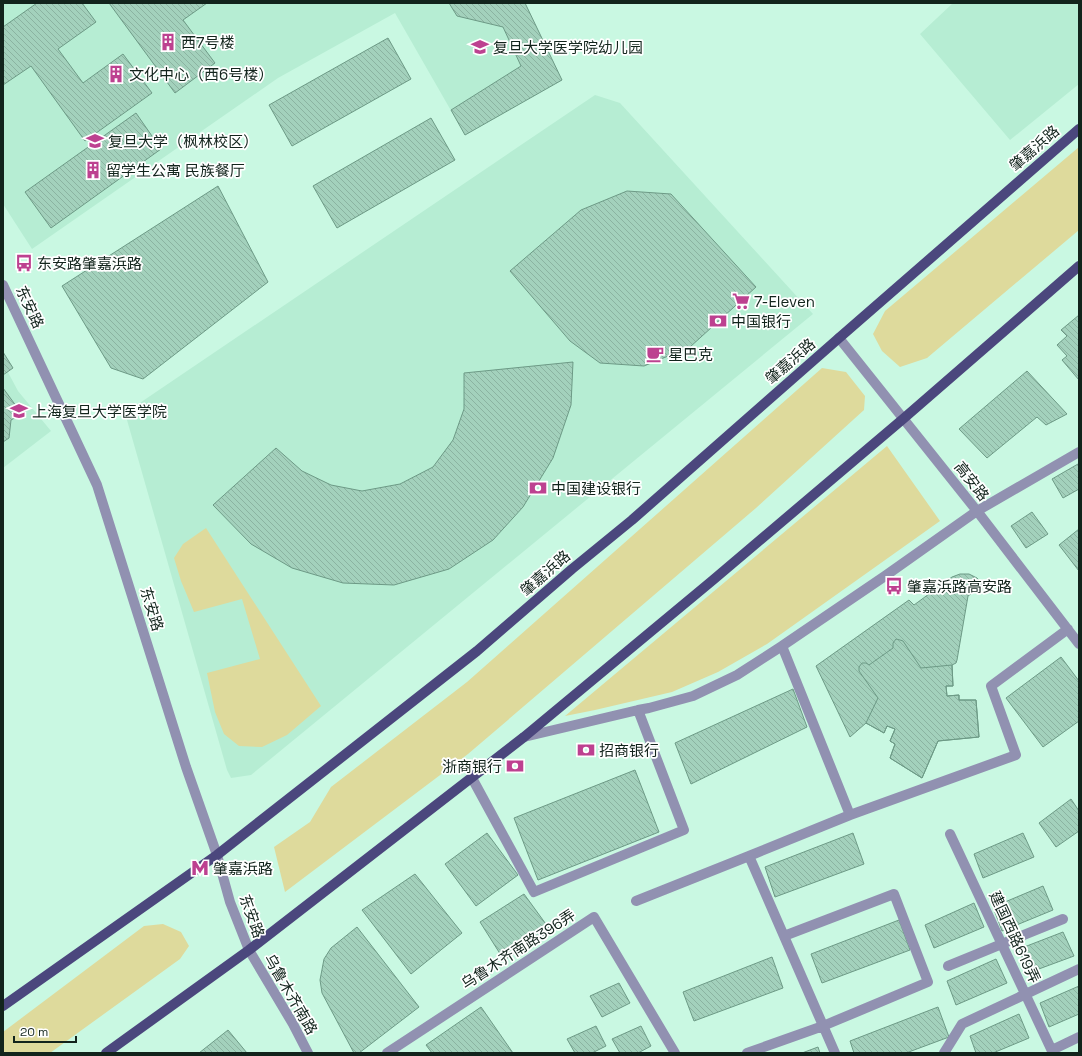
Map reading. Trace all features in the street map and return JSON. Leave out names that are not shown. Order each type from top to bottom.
[{"type":"main road","name":"肇嘉浜路","points":[[3,1006],[216,855],[477,651],[572,569],[638,515],[1079,129]]},
{"type":"main road","points":[[106,1053],[249,950],[524,737],[904,419],[1079,266]]},
{"type":"street","name":"东安路","points":[[3,285],[98,485],[186,767],[216,855],[230,902],[249,950]]},
{"type":"street","name":"高安路","points":[[839,338],[977,512],[1079,644]]},
{"type":"street","points":[[524,737],[649,708],[693,696],[737,675],[782,646],[977,512],[1079,452]]},
{"type":"street","points":[[636,901],[850,815],[1016,755],[991,686],[1068,630]]},
{"type":"street","points":[[782,646],[850,815]]},
{"type":"street","points":[[472,778],[534,892],[684,830],[638,710]]},
{"type":"street","name":"建国西路619弄","points":[[950,834],[1052,1051]]},
{"type":"street","points":[[749,856],[835,1053]]},
{"type":"street","points":[[746,1053],[823,1026],[928,982],[894,894],[784,936]]},
{"type":"street","name":"乌鲁木齐南路396弄","points":[[387,1053],[594,917],[675,1053]]},
{"type":"street","points":[[948,966],[1063,919]]},
{"type":"street","name":"乌鲁木齐南路","points":[[249,950],[293,1024],[308,1053]]},
{"type":"street","points":[[944,1053],[962,1024],[1079,969]]},
{"type":"street","points":[[1052,1051],[1079,1038]]},
{"type":"shaded area","name":"复旦大学（枫林校区）","points":[[3,3],[525,3],[562,80],[465,135],[395,13],[278,78],[32,249],[3,204]]},
{"type":"shaded area","points":[[953,3],[1079,3],[1079,84],[1010,140],[920,34]]},
{"type":"shaded area","points":[[595,95],[620,103],[813,314],[251,775],[231,778],[227,770],[125,413]]},
{"type":"shaded area","points":[[1079,147],[1079,230],[927,358],[900,367],[882,351],[873,334],[885,311]]},
{"type":"shaded area","name":"上海复旦大学医学院","points":[[3,363],[18,391],[51,431],[3,468]]},
{"type":"shaded area","points":[[822,368],[846,372],[865,396],[864,410],[756,508],[468,754],[285,892],[274,847],[310,822],[331,787],[467,682]]},
{"type":"shaded area","points":[[887,446],[940,521],[767,644],[718,672],[672,692],[565,716]]},
{"type":"shaded area","points":[[206,528],[321,706],[287,735],[262,747],[239,746],[224,734],[215,712],[207,673],[260,659],[242,599],[194,612],[181,581],[174,558],[183,544]]},
{"type":"shaded area","points":[[163,924],[181,932],[189,946],[180,959],[50,1053],[3,1053],[3,1032],[144,926]]},
{"type":"building","name":"文化中心（西6号楼）","points":[[37,3],[82,3],[96,22],[58,49],[83,83],[123,54],[152,93],[85,141],[31,66],[3,85],[3,27]]},
{"type":"building","name":"西7号楼","points":[[109,3],[207,3],[183,20],[215,63],[175,93]]},
{"type":"building","name":"复旦大学医学院幼儿园","points":[[449,3],[525,3],[562,80],[465,135],[451,110],[521,66],[503,27],[457,16]]},
{"type":"building","points":[[388,38],[411,79],[292,146],[269,105]]},
{"type":"building","name":"留学生公寓 民族餐厅","points":[[136,113],[161,149],[51,228],[25,192]]},
{"type":"building","points":[[431,118],[455,160],[337,228],[313,186]]},
{"type":"building","points":[[218,186],[268,282],[143,379],[111,368],[62,286]]},
{"type":"building","points":[[627,191],[671,194],[756,287],[690,347],[644,366],[600,363],[570,341],[510,271],[581,210]]},
{"type":"building","points":[[1079,315],[1079,380],[1062,360],[1067,356],[1057,345],[1067,336],[1061,330]]},
{"type":"building","points":[[3,352],[13,368],[3,375]]},
{"type":"building","points":[[573,362],[571,405],[553,458],[523,507],[493,540],[449,569],[394,585],[343,583],[292,568],[251,544],[213,505],[276,448],[302,471],[331,485],[362,491],[400,484],[433,467],[453,440],[464,409],[464,373]]},
{"type":"building","points":[[1027,371],[1067,414],[1046,425],[1037,417],[987,458],[959,429]]},
{"type":"building","points":[[3,388],[22,414],[11,420],[9,438],[3,442]]},
{"type":"building","points":[[1078,464],[1079,489],[1063,498],[1052,479]]},
{"type":"building","points":[[1032,512],[1048,534],[1026,548],[1011,526]]},
{"type":"building","points":[[1079,529],[1079,571],[1059,545]]},
{"type":"building","points":[[960,574],[969,574],[977,578],[983,585],[968,596],[957,660],[956,663],[952,665],[953,686],[946,686],[947,696],[959,695],[959,700],[976,700],[979,737],[938,741],[922,778],[890,758],[895,744],[890,741],[895,729],[887,726],[884,733],[866,723],[850,737],[816,666],[909,600],[914,605],[952,577]]},
{"type":"building","points":[[896,639],[903,641],[921,668],[952,665],[953,686],[946,686],[947,696],[959,695],[959,700],[976,700],[979,737],[938,741],[922,778],[890,758],[895,744],[890,741],[895,729],[887,726],[884,733],[866,723],[878,698],[859,671],[859,667],[862,663],[869,665],[893,648],[893,643]]},
{"type":"building","points":[[1061,657],[1079,681],[1079,721],[1043,747],[1006,698]]},
{"type":"building","points":[[793,689],[807,727],[691,784],[675,743]]},
{"type":"building","points":[[635,770],[659,832],[538,880],[514,818]]},
{"type":"building","points":[[1071,799],[1079,811],[1079,831],[1056,847],[1039,823]]},
{"type":"building","points":[[487,833],[518,875],[476,906],[445,864]]},
{"type":"building","points":[[853,833],[864,864],[775,897],[765,867]]},
{"type":"building","points":[[1023,833],[1034,857],[983,878],[974,854]]},
{"type":"building","points":[[415,874],[462,933],[411,974],[362,910]]},
{"type":"building","points":[[1043,886],[1053,910],[1002,931],[993,907]]},
{"type":"building","points":[[524,894],[551,931],[504,960],[480,922]]},
{"type":"building","points":[[974,903],[984,927],[934,948],[925,925]]},
{"type":"building","points":[[899,920],[910,950],[822,983],[811,954]]},
{"type":"building","points":[[357,927],[419,1007],[359,1053],[354,1053],[322,993],[320,980],[324,959],[331,948]]},
{"type":"building","points":[[1063,932],[1074,956],[1028,973],[1019,949]]},
{"type":"building","points":[[772,957],[783,988],[694,1021],[683,992]]},
{"type":"building","points":[[996,959],[1007,983],[956,1005],[947,981]]},
{"type":"building","points":[[619,983],[630,1003],[602,1017],[590,996]]},
{"type":"building","points":[[1079,986],[1079,1014],[1049,1027],[1040,1003]]},
{"type":"building","points":[[481,1007],[513,1053],[432,1053],[426,1045]]},
{"type":"building","points":[[938,1007],[949,1037],[906,1053],[854,1053],[850,1041]]},
{"type":"building","points":[[1019,1014],[1029,1038],[993,1053],[976,1053],[970,1036]]},
{"type":"building","points":[[596,1026],[606,1046],[592,1053],[575,1053],[567,1039]]},
{"type":"building","points":[[641,1026],[651,1046],[638,1053],[620,1053],[612,1039]]},
{"type":"building","points":[[228,1030],[247,1053],[199,1053]]},
{"type":"building","points":[[818,1047],[820,1053],[802,1053]]},
{"type":"place","name":"西7号楼","points":[[168,42]]},
{"type":"place","name":"复旦大学医学院幼儿园","points":[[480,47]]},
{"type":"place","name":"文化中心（西6号楼）","points":[[116,74]]},
{"type":"place","name":"复旦大学（枫林校区）","points":[[95,141]]},
{"type":"place","name":"留学生公寓 民族餐厅","points":[[93,170]]},
{"type":"place","name":"东安路肇嘉浜路","points":[[24,263]]},
{"type":"place","name":"7-Eleven","points":[[741,301]]},
{"type":"place","name":"中国银行","points":[[718,321]]},
{"type":"place","name":"星巴克","points":[[655,354]]},
{"type":"place","name":"上海复旦大学医学院","points":[[19,411]]},
{"type":"place","name":"中国建设银行","points":[[538,488]]},
{"type":"place","name":"肇嘉浜路高安路","points":[[894,586]]},
{"type":"place","name":"招商银行","points":[[586,750]]},
{"type":"place","name":"浙商银行","points":[[515,766]]},
{"type":"place","name":"肇嘉浜路","points":[[200,868]]}]
